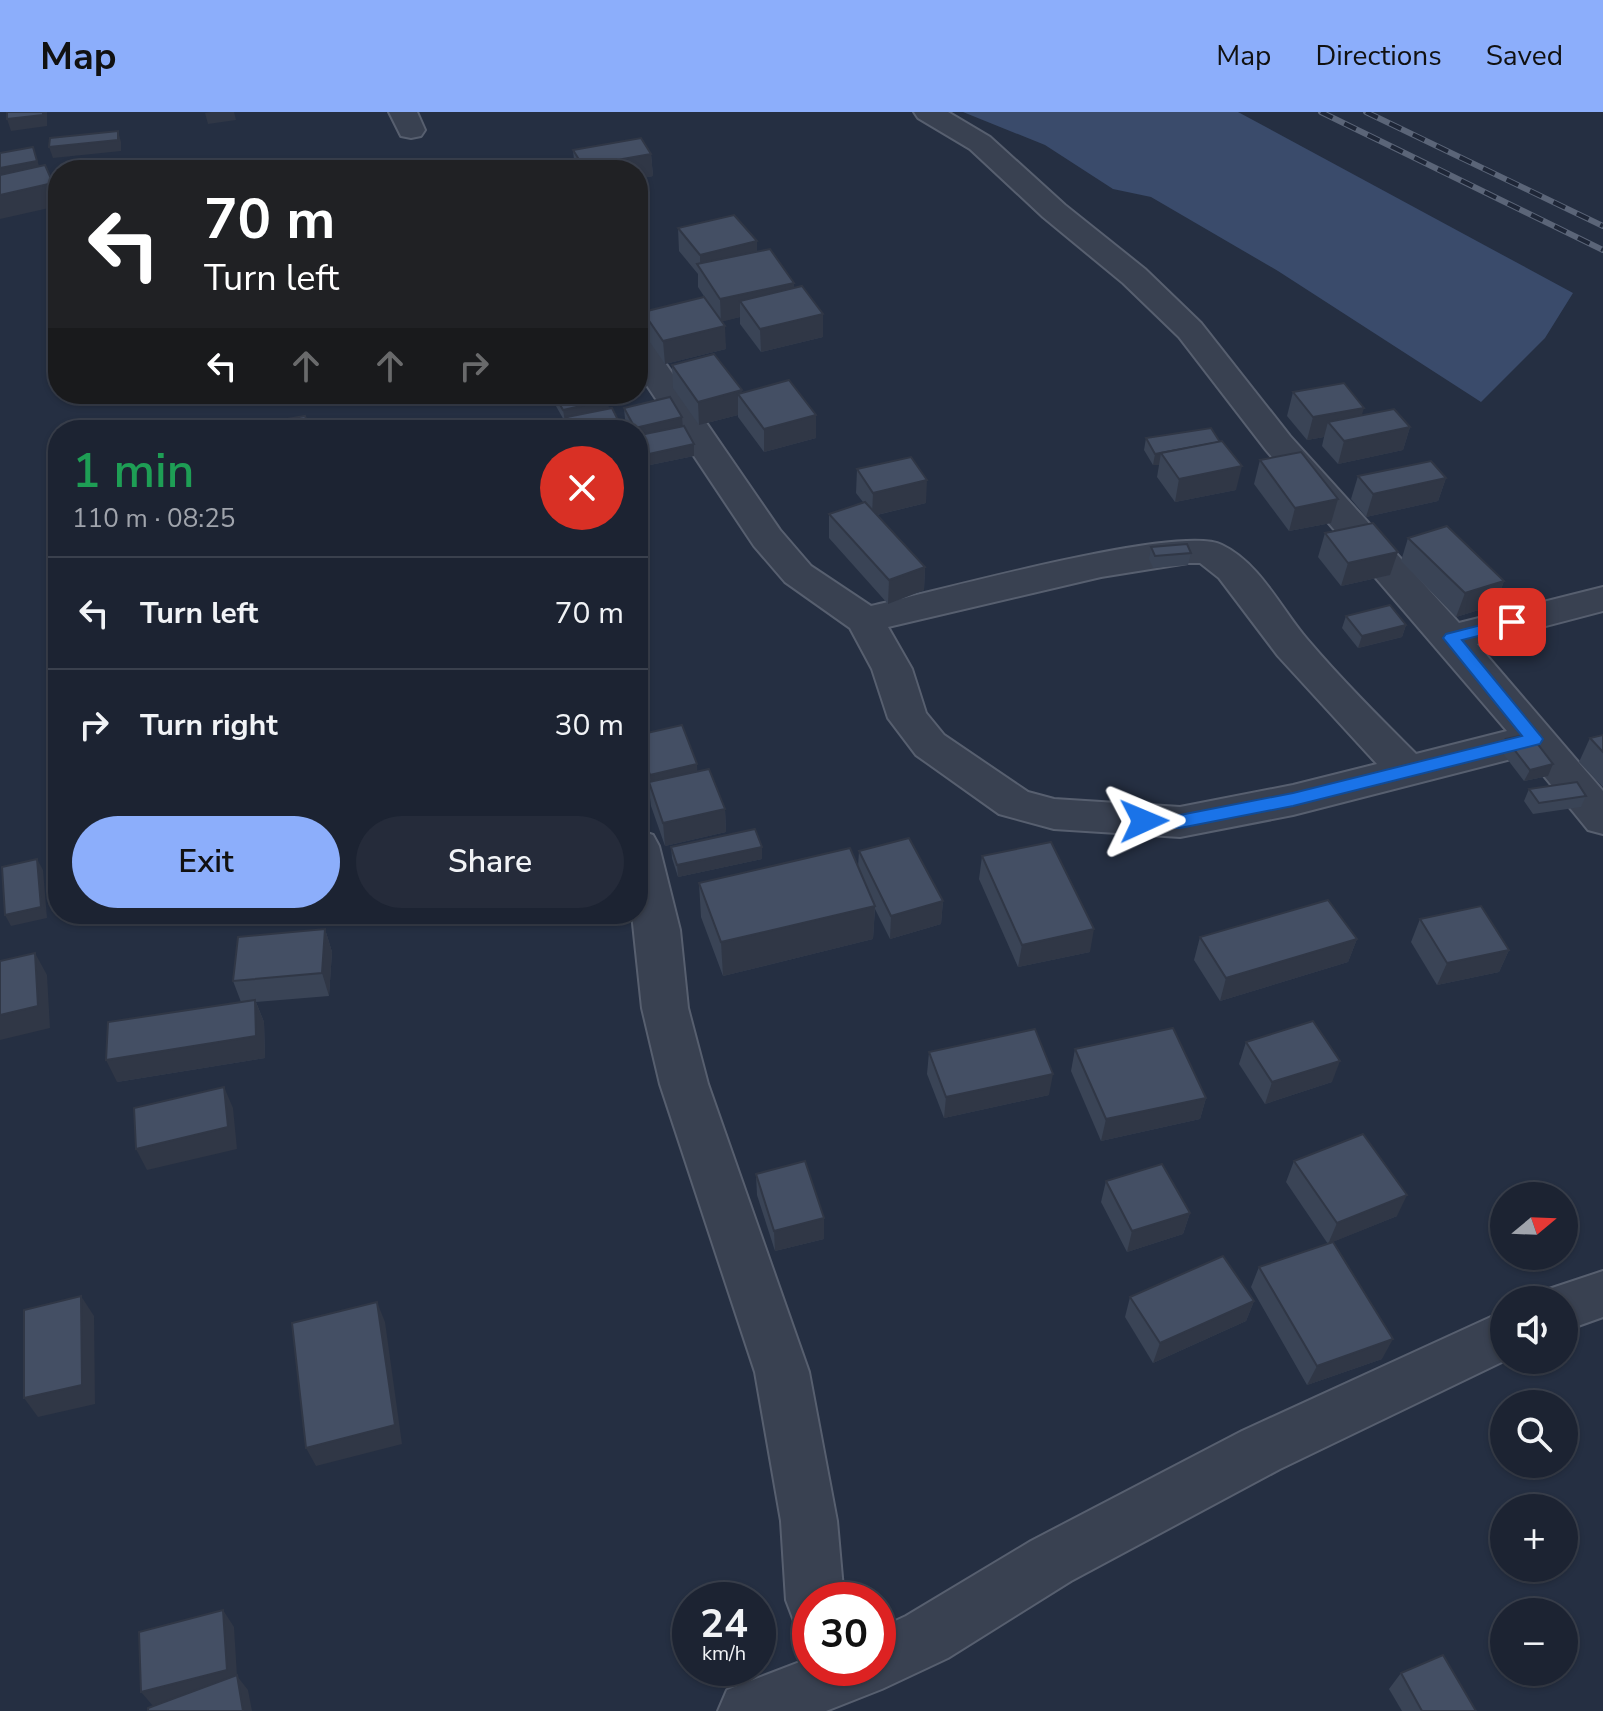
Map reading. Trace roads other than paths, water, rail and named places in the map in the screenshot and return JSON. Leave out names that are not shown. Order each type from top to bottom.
[{"type":"street","points":[[928,112],[980,143],[1054,211],[1134,276],[1190,330],[1278,443],[1451,638],[1603,819]]},
{"type":"street","points":[[648,363],[724,479],[767,538],[798,574],[865,620],[892,669],[908,718],[930,745],[1014,803],[1054,814],[1180,822],[1293,800],[1534,739]]},
{"type":"street","points":[[865,620],[1058,575],[1184,550],[1206,550],[1228,567],[1291,645],[1408,771]]},
{"type":"street","points":[[1451,638],[1603,599]]},
{"type":"street","points":[[648,888],[658,930],[665,1008],[684,1084],[782,1372],[809,1521],[814,1582]]},
{"type":"street","points":[[1578,1302],[1603,1294]]},
{"type":"street","points":[[896,1653],[1051,1561],[1261,1450],[1490,1342]]},
{"type":"street","points":[[748,1711],[824,1686]]},
{"type":"water","points":[[963,112],[1238,112],[1573,293],[1545,338],[1481,402],[1278,271],[1151,197],[1113,189],[1045,145]]},
{"type":"railway","points":[[1321,112],[1603,250]]},
{"type":"railway","points":[[1366,112],[1603,226]]}]
